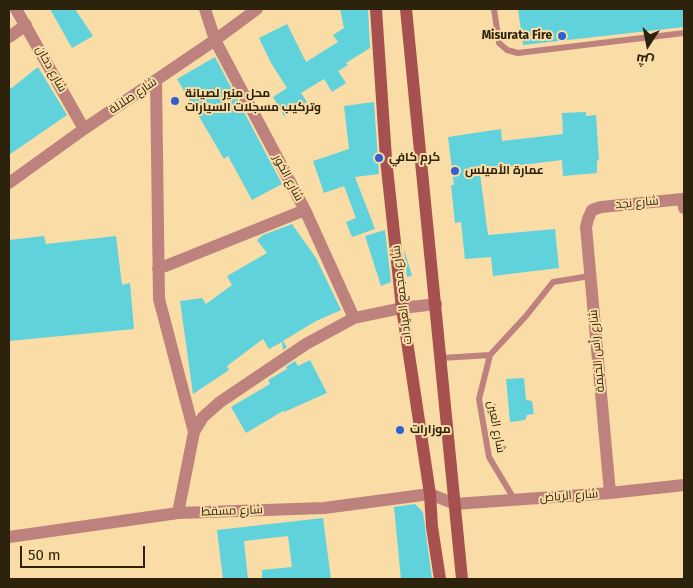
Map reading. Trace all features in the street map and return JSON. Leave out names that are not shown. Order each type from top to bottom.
[{"type":"main road","name":"شارع مجمع العيادات","points":[[376,9],[386,159],[402,308],[430,494],[432,527],[440,579]]},
{"type":"main road","points":[[406,9],[462,579]]},
{"type":"street","name":"شارع دخان","points":[[16,9],[84,129]]},
{"type":"street","name":"شارع الخور","points":[[205,9],[215,40],[305,210],[354,318]]},
{"type":"street","name":"شارع صلالة","points":[[9,183],[257,9]]},
{"type":"street","points":[[9,37],[26,25]]},
{"type":"street","points":[[156,80],[159,298],[194,432]]},
{"type":"street","name":"شارع نجد","points":[[592,210],[600,207],[684,204]]},
{"type":"street","points":[[158,269],[305,210]]},
{"type":"street","name":"شارع رأس الخيمة","points":[[592,210],[586,227],[610,493]]},
{"type":"street","points":[[178,513],[194,432],[203,417],[220,402],[306,344],[354,318],[402,308],[436,304]]},
{"type":"street","name":"شارع الرياض","points":[[454,504],[684,486]]},
{"type":"street","points":[[430,494],[454,504]]},
{"type":"street","name":"شارع مسقط","points":[[9,537],[178,513],[324,508],[430,494]]},
{"type":"lane","points":[[494,9],[499,43],[507,50],[518,53],[684,33]]},
{"type":"lane","points":[[441,358],[490,355],[526,316],[553,282],[590,276]]},
{"type":"lane","name":"شارع العين","points":[[490,355],[479,399],[489,457],[514,500]]},
{"type":"building","points":[[50,9],[75,9],[93,36],[72,48]]},
{"type":"building","points":[[340,9],[368,9],[370,48],[346,63],[348,65],[338,71],[346,83],[332,92],[324,79],[301,93],[307,102],[284,116],[273,97],[287,88],[271,63],[259,38],[287,24],[306,62],[338,42],[333,35],[344,28]]},
{"type":"building","name":"Misurata Fire","points":[[518,9],[684,9],[684,27],[523,45]]},
{"type":"building","points":[[215,57],[282,184],[252,200],[228,156],[224,159],[177,79]]},
{"type":"building","points":[[38,67],[67,115],[9,155],[9,90]]},
{"type":"building","points":[[374,102],[379,174],[355,177],[375,229],[352,237],[346,222],[356,218],[344,186],[324,193],[313,161],[349,149],[344,106]]},
{"type":"building","points":[[586,112],[586,116],[596,115],[599,160],[597,161],[597,173],[563,176],[562,160],[505,167],[505,172],[480,174],[488,235],[555,229],[559,268],[493,276],[491,257],[465,259],[461,222],[455,223],[451,185],[454,185],[448,137],[501,129],[502,141],[563,134],[562,113]]},
{"type":"building","points":[[292,224],[316,258],[341,310],[316,321],[283,341],[287,347],[283,350],[282,342],[269,349],[263,339],[227,366],[229,370],[193,394],[180,301],[202,298],[206,304],[232,285],[227,276],[267,253],[257,240],[263,235]]},
{"type":"building","points":[[385,230],[391,282],[381,286],[365,236]]},
{"type":"building","points":[[44,236],[46,244],[116,236],[122,285],[130,283],[134,329],[9,341],[9,240]]},
{"type":"building","points":[[404,249],[412,276],[407,277]]},
{"type":"building","points":[[310,360],[327,393],[283,411],[246,433],[231,407],[270,384],[268,380],[287,369],[286,367],[295,361],[298,366]]},
{"type":"building","points":[[524,378],[526,400],[532,401],[534,414],[527,415],[525,420],[510,422],[506,379]]},
{"type":"building","points":[[415,504],[423,512],[432,579],[401,579],[394,507]]},
{"type":"building","points":[[323,518],[331,579],[262,579],[262,570],[292,567],[288,536],[244,541],[248,579],[223,579],[217,530]]},
{"type":"place","name":"Misurata Fire","points":[[562,36]]},
{"type":"place","name":"محل منير لصيانة وتركيب مسجلات السيارات","points":[[175,101]]},
{"type":"place","name":"كرم كافي","points":[[379,158]]},
{"type":"place","name":"عمارة الأميلس","points":[[455,171]]},
{"type":"place","name":"موزارات","points":[[400,430]]}]
